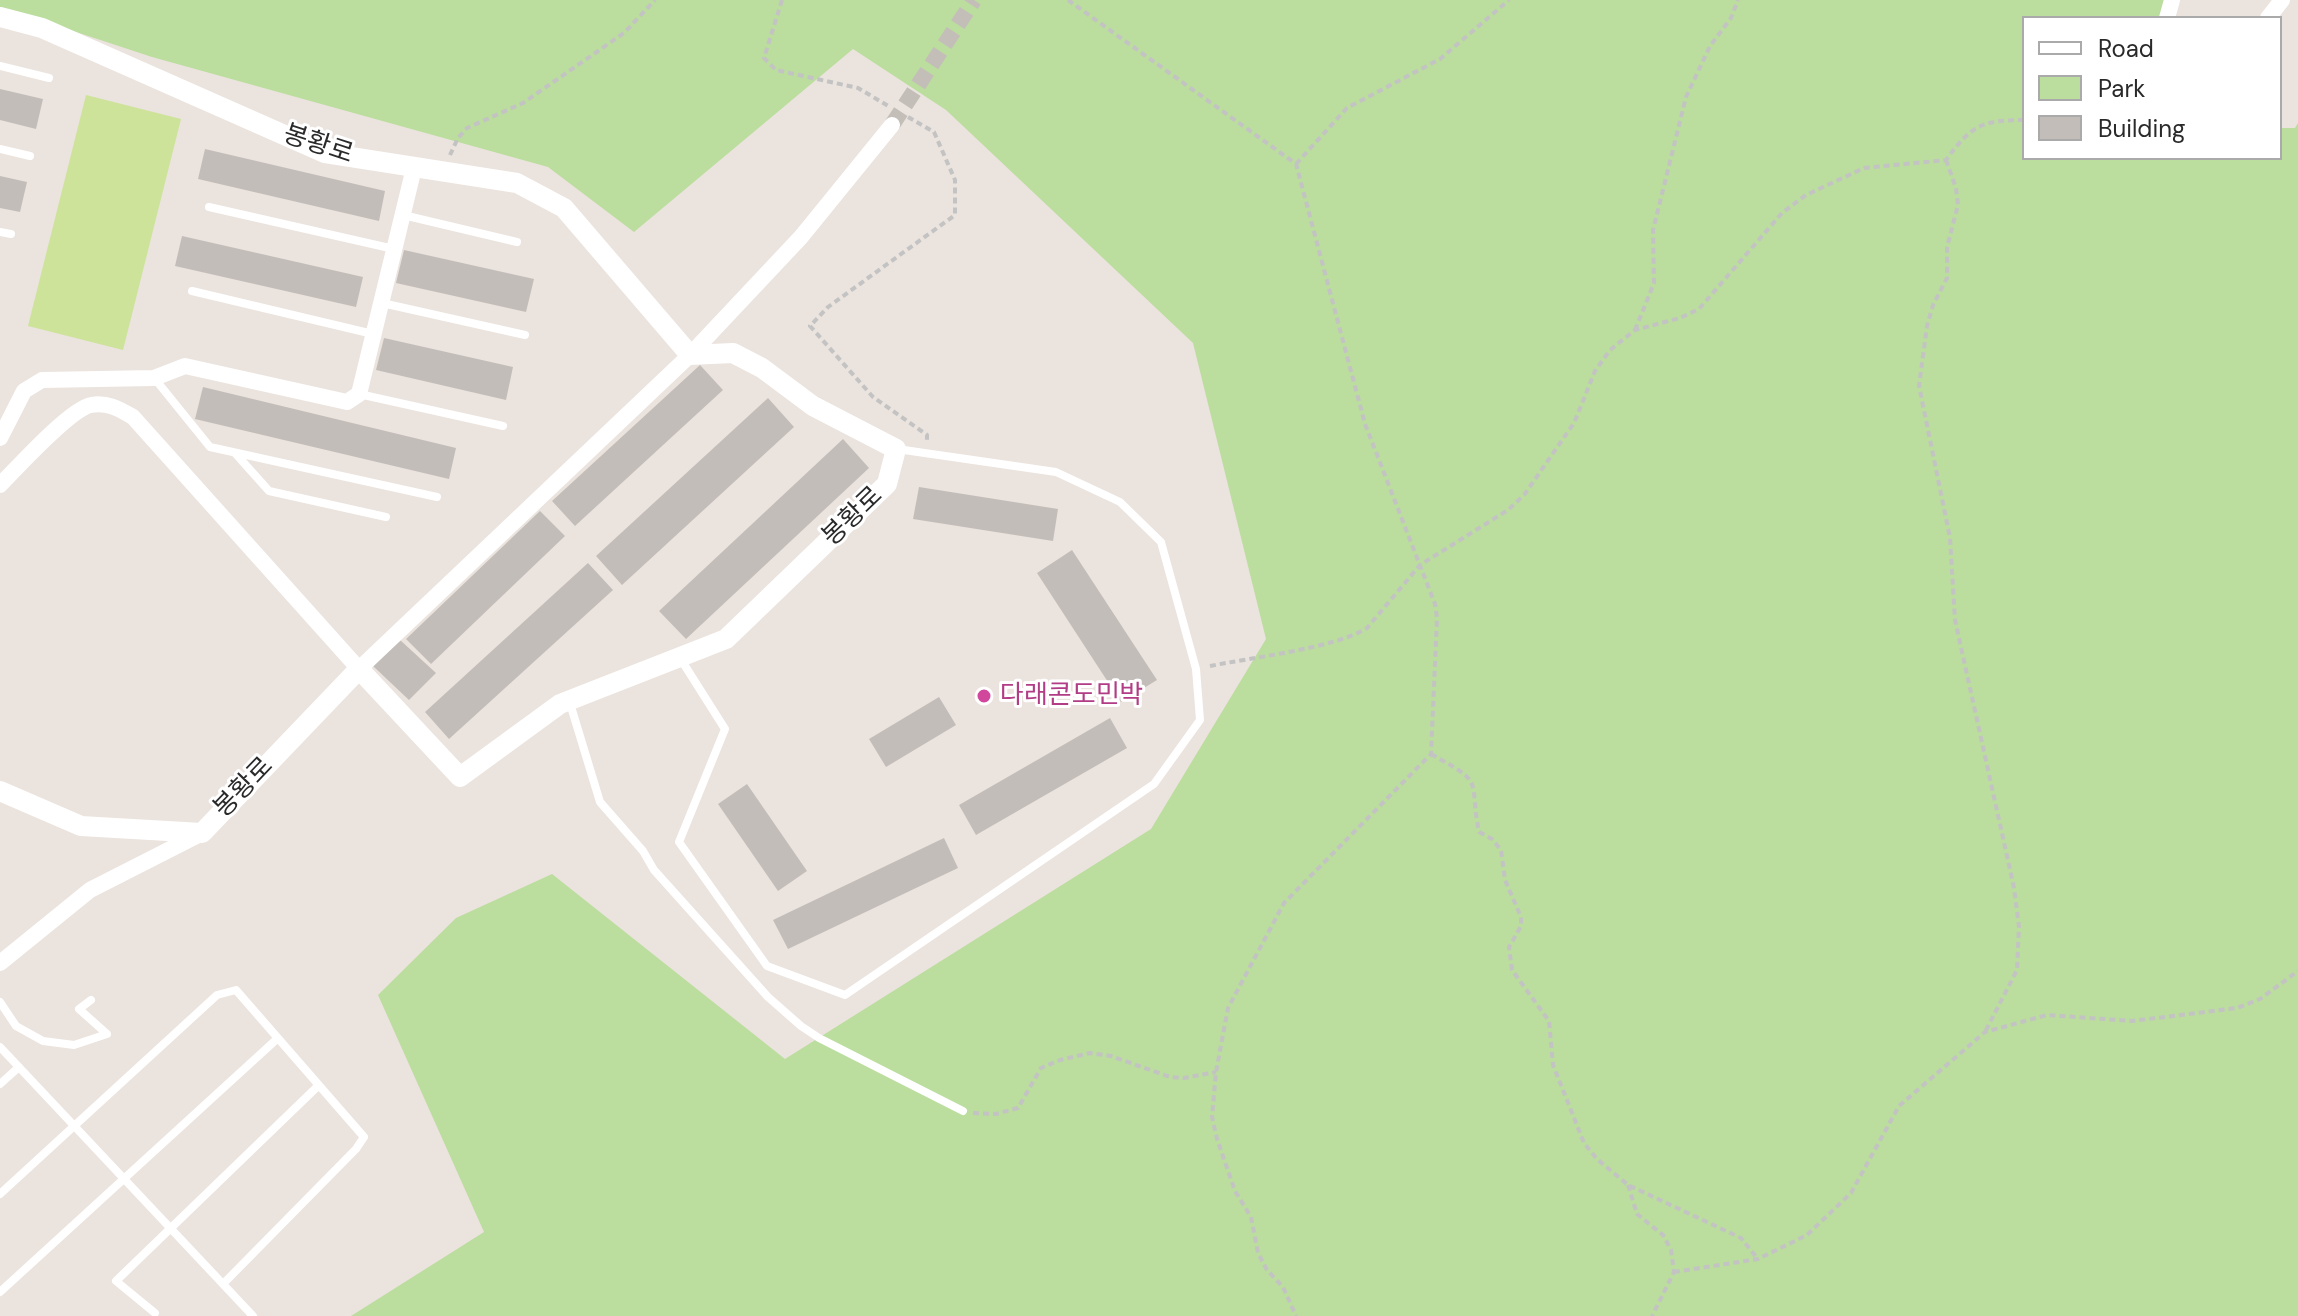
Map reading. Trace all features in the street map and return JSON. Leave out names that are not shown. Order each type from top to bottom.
[{"type":"street","points":[[2270,16],[2282,0]]},
{"type":"street","name":"봉황로","points":[[0,17],[42,28],[325,153],[517,183],[564,208],[690,355]]},
{"type":"street","points":[[0,485],[62,423],[88,405],[112,405],[133,417],[359,669],[690,355],[801,237],[892,125]]},
{"type":"street","points":[[0,438],[24,391],[42,380],[154,378],[185,366],[347,402],[359,394],[414,168]]},
{"type":"street","points":[[690,355],[733,353],[762,368],[813,406],[896,449]]},
{"type":"street","name":"봉황로","points":[[0,791],[81,826],[202,833],[359,669],[460,777],[560,704],[726,639],[887,484],[896,449]]},
{"type":"street","points":[[0,963],[90,890],[202,833]]},
{"type":"lane","points":[[0,66],[49,78]]},
{"type":"lane","points":[[0,149],[30,156]]},
{"type":"lane","points":[[209,207],[394,249]]},
{"type":"lane","points":[[403,215],[517,242]]},
{"type":"lane","points":[[0,232],[11,234]]},
{"type":"lane","points":[[192,291],[373,334]]},
{"type":"lane","points":[[381,303],[525,335]]},
{"type":"lane","points":[[154,378],[210,447],[437,497]]},
{"type":"lane","points":[[359,394],[503,426]]},
{"type":"lane","points":[[680,657],[725,729],[679,842],[767,966],[845,995],[1154,784],[1200,720],[1196,669],[1161,542],[1120,502],[1056,472],[896,449]]},
{"type":"lane","points":[[235,452],[269,491],[386,517]]},
{"type":"lane","points":[[569,700],[600,802],[643,851],[654,870],[768,997],[819,1038],[963,1111]]},
{"type":"lane","points":[[0,1194],[217,995],[236,990],[364,1137],[356,1149],[223,1284]]},
{"type":"lane","points":[[0,1002],[16,1026],[43,1041],[74,1045],[107,1034],[79,1009],[91,1000]]},
{"type":"lane","points":[[0,1292],[278,1038]]},
{"type":"lane","points":[[0,1047],[253,1316]]},
{"type":"lane","points":[[0,1084],[19,1067]]},
{"type":"lane","points":[[155,1313],[116,1281],[319,1085]]},
{"type":"path","points":[[449,173],[450,151],[467,128],[523,103],[624,33],[655,0]]},
{"type":"path","points":[[782,0],[764,58],[776,70],[858,88],[934,132],[955,180],[955,215],[828,307],[810,326],[873,397],[927,435],[928,453]]},
{"type":"path","points":[[1068,0],[1296,164],[1365,424],[1435,604],[1431,754],[1284,903],[1231,1000],[1216,1072],[1212,1117],[1227,1172],[1251,1217],[1258,1253],[1267,1270],[1283,1287],[1296,1316]]},
{"type":"path","points":[[1296,164],[1347,108],[1440,59],[1509,0]]},
{"type":"path","points":[[1635,330],[1654,283],[1653,230],[1686,97],[1710,46],[1731,18],[1738,0]]},
{"type":"path","points":[[1196,669],[1357,634],[1376,619],[1420,565],[1508,510],[1524,495],[1574,423],[1601,360],[1635,330],[1680,318],[1699,309],[1782,213],[1806,195],[1864,168],[1946,160],[1964,135],[1975,126],[1986,122],[2022,120]]},
{"type":"path","points":[[1674,1272],[1758,1259],[1807,1235],[1839,1206],[1858,1182],[1899,1106],[1985,1032],[2017,970],[2019,927],[2014,888],[1955,620],[1950,538],[1919,386],[1927,326],[1933,305],[1947,278],[1947,247],[1958,205],[1956,188],[1946,160]]},
{"type":"path","points":[[1431,754],[1460,770],[1472,781],[1479,832],[1492,839],[1501,850],[1505,880],[1521,917],[1521,926],[1509,947],[1512,970],[1549,1021],[1553,1065],[1584,1143],[1597,1159],[1628,1185],[1741,1238],[1758,1259]]},
{"type":"path","points":[[1985,1032],[2047,1015],[2132,1021],[2237,1008],[2260,999],[2297,974]]},
{"type":"path","points":[[963,1111],[996,1114],[1011,1111],[1022,1102],[1041,1068],[1090,1053],[1111,1056],[1170,1077],[1184,1078],[1216,1072]]},
{"type":"path","points":[[1628,1185],[1637,1214],[1668,1241],[1674,1272],[1652,1316]]},
{"type":"green space","points":[[0,0],[2166,0],[2164,16],[2022,16],[2022,160],[2282,160],[2282,128],[2295,128],[2298,123],[2298,1316],[351,1316],[484,1232],[378,995],[456,918],[552,874],[785,1059],[1151,829],[1266,639],[1193,343],[946,110],[853,49],[634,232],[548,167],[152,57],[0,7]]},
{"type":"green space","points":[[86,95],[181,119],[123,350],[28,326]]},
{"type":"building","points":[[0,89],[43,99],[36,129],[0,120]]},
{"type":"building","points":[[205,149],[385,191],[379,221],[198,179]]},
{"type":"building","points":[[0,176],[27,182],[20,212],[0,208]]},
{"type":"building","points":[[182,236],[363,277],[356,307],[175,266]]},
{"type":"building","points":[[404,250],[534,279],[526,312],[396,283]]},
{"type":"building","points":[[384,338],[513,367],[506,400],[376,370]]},
{"type":"building","points":[[700,365],[723,390],[575,526],[552,501]]},
{"type":"building","points":[[203,387],[456,448],[449,479],[195,419]]},
{"type":"building","points":[[768,398],[794,427],[622,585],[596,556]]},
{"type":"building","points":[[843,439],[869,468],[686,639],[659,611]]},
{"type":"building","points":[[919,487],[1058,509],[1053,541],[913,519]]},
{"type":"building","points":[[540,511],[565,536],[431,664],[406,639]]},
{"type":"building","points":[[1072,550],[1157,680],[1121,702],[1037,573]]},
{"type":"building","points":[[588,563],[613,590],[449,739],[425,712]]},
{"type":"building","points":[[399,639],[436,673],[409,700],[373,666]]},
{"type":"building","points":[[939,697],[956,725],[886,767],[869,739]]},
{"type":"building","points":[[1110,718],[1127,748],[976,835],[959,805]]},
{"type":"building","points":[[747,784],[807,871],[778,891],[718,804]]},
{"type":"building","points":[[944,838],[958,868],[788,949],[773,920]]},
{"type":"tunnel","points":[[892,125],[974,0]]},
{"type":"place","name":"다래콘도민박","points":[[984,696]]}]
